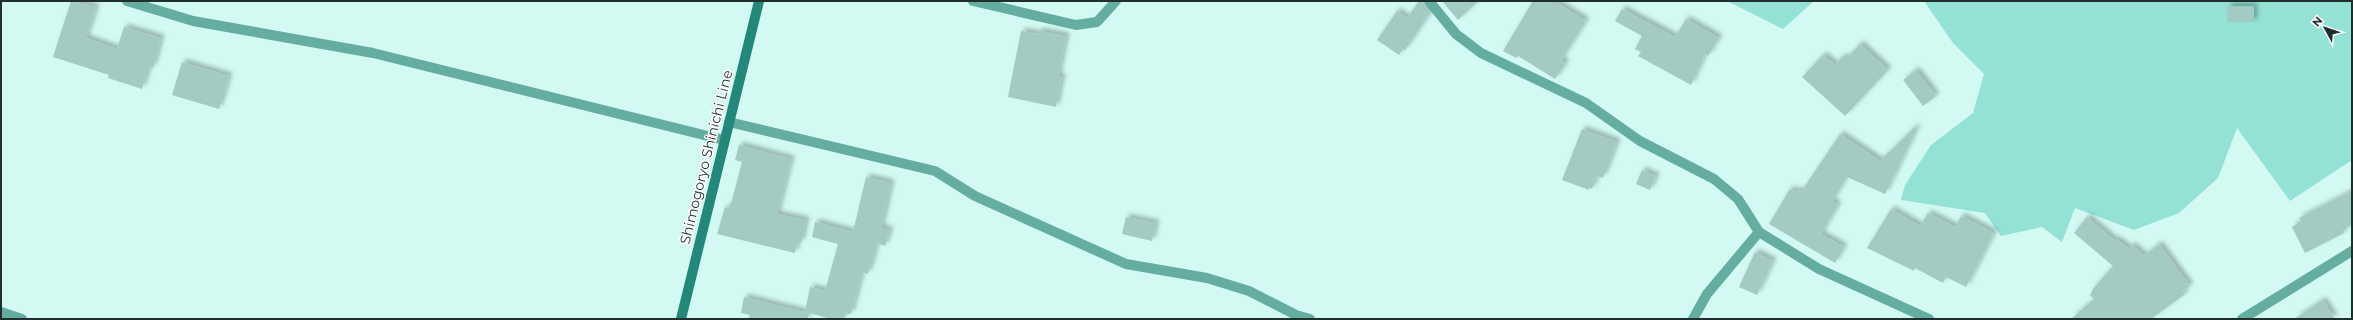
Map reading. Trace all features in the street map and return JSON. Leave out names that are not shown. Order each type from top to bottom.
[{"type":"main road","name":"Shimogoryo Shinichi Line","points":[[682,319],[724,140],[759,1]]},
{"type":"street","points":[[127,1],[193,21],[374,53],[724,140]]},
{"type":"street","points":[[973,1],[1076,25],[1096,22],[1116,1]]},
{"type":"street","points":[[1429,1],[1456,34],[1480,53],[1586,103],[1640,141],[1714,179],[1738,199],[1759,232],[1819,270],[1929,319]]},
{"type":"street","points":[[729,122],[935,171],[975,196],[1126,264],[1207,278],[1249,291],[1296,315],[1310,319]]},
{"type":"street","points":[[1693,319],[1708,294],[1759,232]]},
{"type":"street","points":[[2242,319],[2352,251]]},
{"type":"street","points":[[1,312],[22,319]]},
{"type":"green space","points":[[1727,1],[1814,1],[1783,29]]},
{"type":"green space","points":[[1924,1],[2352,1],[2352,160],[2290,201],[2237,128],[2218,178],[2179,213],[2134,230],[2075,208],[2062,242],[2042,227],[2001,236],[1985,213],[1901,200],[1905,185],[1931,145],[1973,113],[1984,74],[1953,43]]},
{"type":"building","points":[[71,1],[96,7],[86,38],[117,49],[124,27],[161,38],[153,68],[149,67],[142,89],[108,78],[109,75],[53,57]]},
{"type":"building","points":[[1419,1],[1423,1],[1430,13],[1405,50],[1403,49],[1399,55],[1377,40],[1397,11],[1407,18]]},
{"type":"building","points":[[1442,1],[1478,1],[1458,20]]},
{"type":"building","points":[[1533,1],[1554,1],[1586,21],[1561,60],[1566,63],[1555,79],[1518,56],[1516,58],[1503,51]]},
{"type":"building","points":[[2228,6],[2254,6],[2254,22],[2227,22]]},
{"type":"building","points":[[1622,9],[1675,37],[1686,19],[1719,38],[1708,56],[1705,54],[1691,85],[1638,56],[1641,52],[1635,49],[1642,36],[1615,21]]},
{"type":"building","points":[[1021,31],[1038,34],[1039,31],[1066,36],[1058,76],[1062,77],[1056,107],[1008,97]]},
{"type":"building","points":[[1860,44],[1888,70],[1845,116],[1802,77],[1823,55],[1835,65],[1843,56],[1846,59]]},
{"type":"building","points":[[182,62],[229,76],[219,109],[172,95]]},
{"type":"building","points":[[1916,70],[1936,96],[1923,106],[1903,80]]},
{"type":"building","points":[[1915,127],[1917,128],[1885,194],[1847,177],[1832,201],[1838,205],[1821,234],[1844,247],[1835,263],[1769,224],[1790,189],[1796,192],[1798,190],[1801,192],[1840,134],[1880,161]]},
{"type":"building","points":[[1582,129],[1617,142],[1603,178],[1597,176],[1592,189],[1589,188],[1589,190],[1562,180]]},
{"type":"building","points":[[739,145],[791,159],[777,214],[806,220],[801,243],[797,242],[795,253],[717,234],[725,207],[728,208],[731,204],[742,162],[735,160]]},
{"type":"building","points":[[1642,170],[1656,176],[1650,190],[1636,184]]},
{"type":"building","points":[[866,177],[891,183],[881,228],[890,230],[885,246],[877,243],[868,274],[862,272],[851,314],[846,313],[844,319],[831,319],[805,312],[810,287],[825,291],[838,244],[812,237],[815,222],[853,232]]},
{"type":"building","points":[[2352,191],[2352,224],[2343,231],[2344,233],[2305,253],[2292,227],[2301,221],[2299,218]]},
{"type":"building","points":[[1891,209],[1920,226],[1928,213],[1955,227],[1961,216],[1994,233],[1966,287],[1946,277],[1943,283],[1915,268],[1914,271],[1867,248]]},
{"type":"building","points":[[1126,217],[1156,223],[1152,241],[1122,234]]},
{"type":"building","points":[[2087,217],[2115,241],[2116,239],[2129,249],[2132,245],[2144,256],[2159,244],[2190,286],[2183,291],[2185,294],[2151,319],[2071,319],[2094,299],[2090,295],[2093,289],[2113,266],[2074,233]]},
{"type":"building","points":[[1755,252],[1773,261],[1757,295],[1739,287]]},
{"type":"building","points":[[744,297],[808,313],[808,319],[748,319],[750,315],[741,313]]},
{"type":"building","points":[[2323,300],[2335,319],[2294,319]]}]
